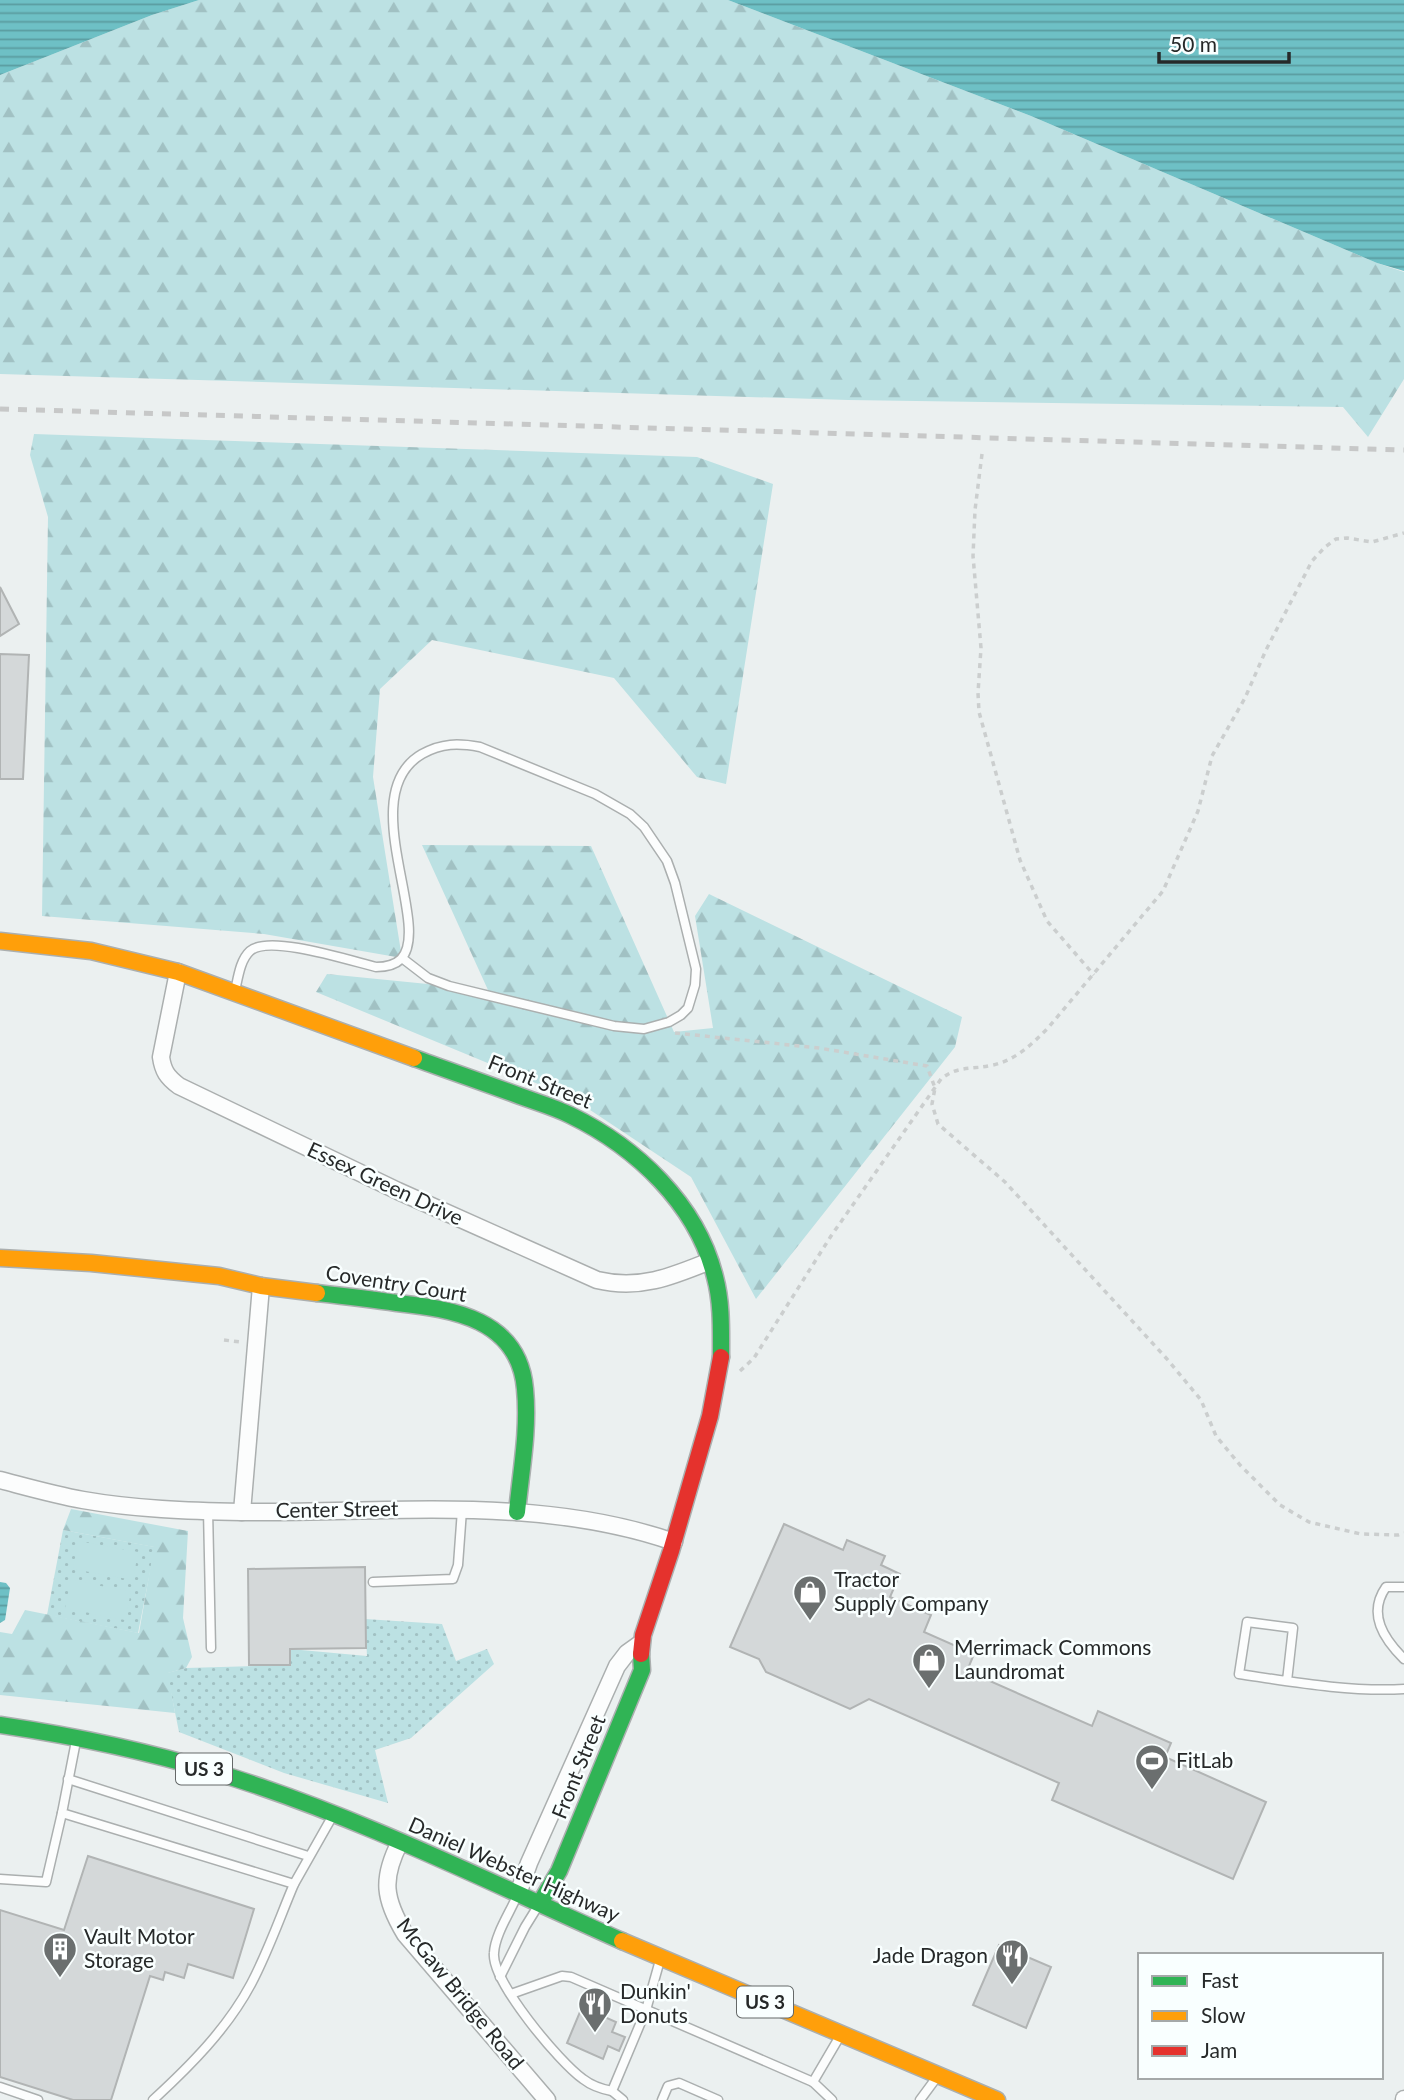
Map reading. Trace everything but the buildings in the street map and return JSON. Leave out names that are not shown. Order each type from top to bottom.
[{"type":"street","name":"Front Street","points":[[0,941],[91,951],[178,972],[569,1114],[601,1130],[657,1174],[680,1201],[697,1228],[710,1261],[719,1296],[722,1324],[721,1359],[715,1393],[674,1542],[641,1643],[642,1670],[559,1871],[540,1903]]},
{"type":"street","name":"Essex Green Drive","points":[[178,972],[161,1056],[163,1070],[169,1079],[179,1086],[398,1191],[597,1280],[617,1285],[638,1284],[710,1261]]},
{"type":"street","name":"Coventry Court","points":[[0,1258],[91,1263],[219,1276],[261,1286],[469,1315],[498,1331],[519,1358],[526,1388],[517,1513]]},
{"type":"street","points":[[242,1512],[261,1286]]},
{"type":"street","name":"Center Street","points":[[0,1480],[81,1499],[121,1505],[242,1512],[462,1510],[517,1513],[623,1527],[674,1542]]},
{"type":"street","name":"Front Street","points":[[518,1894],[534,1851],[617,1666],[627,1653],[641,1643]]},
{"type":"street","name":"Daniel Webster Highway","points":[[0,1725],[134,1749],[251,1784],[400,1842],[661,1958],[997,2100]]},
{"type":"street","name":"McGaw Bridge Road","points":[[400,1842],[389,1865],[387,1881],[395,1917],[405,1934],[547,2100]]},
{"type":"lane","points":[[234,991],[243,960],[251,950],[262,946],[289,946],[376,967],[387,967],[402,958],[408,944],[408,925],[393,818],[395,792],[402,773],[417,757],[445,744],[462,743],[490,751],[595,794],[630,814],[644,827],[667,861],[675,883],[696,969],[695,985],[688,1008],[681,1015],[669,1022],[644,1029],[614,1026],[449,986],[428,978],[402,958]]},
{"type":"lane","points":[[208,1510],[211,1648]]},
{"type":"lane","points":[[373,1582],[453,1579],[458,1565],[462,1510]]},
{"type":"lane","points":[[1404,1587],[1386,1587],[1380,1596],[1378,1608],[1378,1624],[1385,1638],[1404,1659]]},
{"type":"lane","points":[[1287,1681],[1293,1628],[1247,1622],[1239,1674],[1287,1681],[1376,1691],[1404,1689]]},
{"type":"lane","points":[[0,1879],[46,1882],[77,1738]]},
{"type":"lane","points":[[68,1779],[309,1856]]},
{"type":"lane","points":[[62,1813],[294,1884]]},
{"type":"lane","points":[[153,2100],[181,2074],[230,2017],[260,1965],[294,1884],[333,1815]]},
{"type":"lane","points":[[518,1894],[494,1951],[500,1977],[540,2036],[568,2067],[591,2085],[612,2091],[623,2100]]},
{"type":"lane","points":[[500,1977],[540,1903]]},
{"type":"lane","points":[[612,2091],[646,2010],[661,1958]]},
{"type":"lane","points":[[512,1994],[562,1976],[570,1977],[813,2082],[832,2100]]},
{"type":"lane","points":[[813,2082],[841,2034]]},
{"type":"lane","points":[[920,2100],[939,2075]]},
{"type":"lane","points":[[662,2100],[672,2083],[679,2083],[718,2100]]},
{"type":"lane","points":[[0,2087],[38,2100]]},
{"type":"path","points":[[982,454],[973,556],[980,627],[979,712],[1020,860],[1047,921],[1094,975]]},
{"type":"path","points":[[715,1393],[754,1358],[831,1237],[941,1079],[952,1070],[1008,1061],[1028,1048],[1094,975],[1163,891],[1198,811],[1212,756],[1245,698],[1266,650],[1312,561],[1336,539],[1372,542],[1404,533]]},
{"type":"path","points":[[671,1032],[819,1048],[927,1066],[935,1088],[932,1104],[938,1124],[1005,1182],[1167,1359],[1201,1400],[1216,1436],[1240,1465],[1280,1505],[1309,1522],[1362,1534],[1404,1533]]},
{"type":"path","points":[[223,1339],[242,1343]]},
{"type":"green space","points":[[199,0],[728,0],[1031,116],[1377,263],[1404,272],[1404,379],[1368,437],[1343,407],[848,400],[0,374],[0,75],[152,15]]},
{"type":"green space","points":[[34,434],[697,457],[773,484],[726,784],[697,777],[614,678],[432,640],[380,689],[373,777],[402,958],[264,934],[42,916],[48,517],[30,455]]},
{"type":"green space","points":[[422,845],[591,846],[674,1032],[713,1028],[695,916],[709,894],[962,1017],[955,1047],[756,1299],[691,1177],[572,1098],[316,992],[327,974],[488,990]]},
{"type":"green space","points":[[71,1509],[188,1531],[183,1618],[192,1657],[186,1668],[168,1673],[175,1713],[0,1695],[0,1632],[12,1634],[25,1610],[139,1633],[154,1547],[63,1530]]},
{"type":"green space","points":[[63,1530],[155,1547],[138,1633],[47,1615]]},
{"type":"green space","points":[[78,1541],[138,1552],[133,1580],[73,1569]]},
{"type":"green space","points":[[71,1580],[131,1592],[125,1620],[65,1608]]},
{"type":"green space","points":[[365,1619],[442,1624],[456,1661],[487,1649],[494,1664],[411,1738],[375,1750],[388,1803],[284,1773],[179,1732],[167,1673],[186,1668],[289,1665],[290,1649],[367,1656]]},
{"type":"water","points":[[0,0],[199,0],[152,15],[0,75]]},
{"type":"water","points":[[728,0],[1404,0],[1404,271],[1377,263],[1031,116]]},
{"type":"water","points":[[0,1582],[6,1583],[10,1588],[5,1620],[0,1623]]},
{"type":"railway","points":[[0,409],[1404,450]]},
{"type":"traffic: fast","points":[[414,1058],[570,1115],[594,1128],[640,1161],[679,1202],[706,1250],[719,1297],[721,1357]]},
{"type":"traffic: fast","points":[[317,1293],[461,1314],[497,1333],[510,1347],[520,1365],[526,1404],[517,1512]]},
{"type":"traffic: fast","points":[[540,1903],[559,1871],[642,1670],[641,1654]]},
{"type":"traffic: fast","points":[[0,1725],[137,1751],[270,1790],[372,1829],[622,1941]]},
{"type":"traffic: slow","points":[[0,941],[91,951],[178,972],[414,1058]]},
{"type":"traffic: slow","points":[[0,1258],[91,1263],[219,1276],[261,1286],[317,1293]]},
{"type":"traffic: slow","points":[[622,1941],[997,2100]]},
{"type":"traffic: jam","points":[[641,1654],[643,1635],[671,1551],[710,1416],[721,1357]]},
{"type":"place","name":"Tractor Supply Company","points":[[810,1622]]},
{"type":"place","name":"Merrimack Commons Laundromat","points":[[929,1690]]},
{"type":"place","name":"FitLab","points":[[1152,1791]]},
{"type":"place","name":"Vault Motor Storage","points":[[60,1979]]},
{"type":"place","name":"Jade Dragon","points":[[1012,1986]]},
{"type":"place","name":"Dunkin' Donuts","points":[[595,2034]]}]
